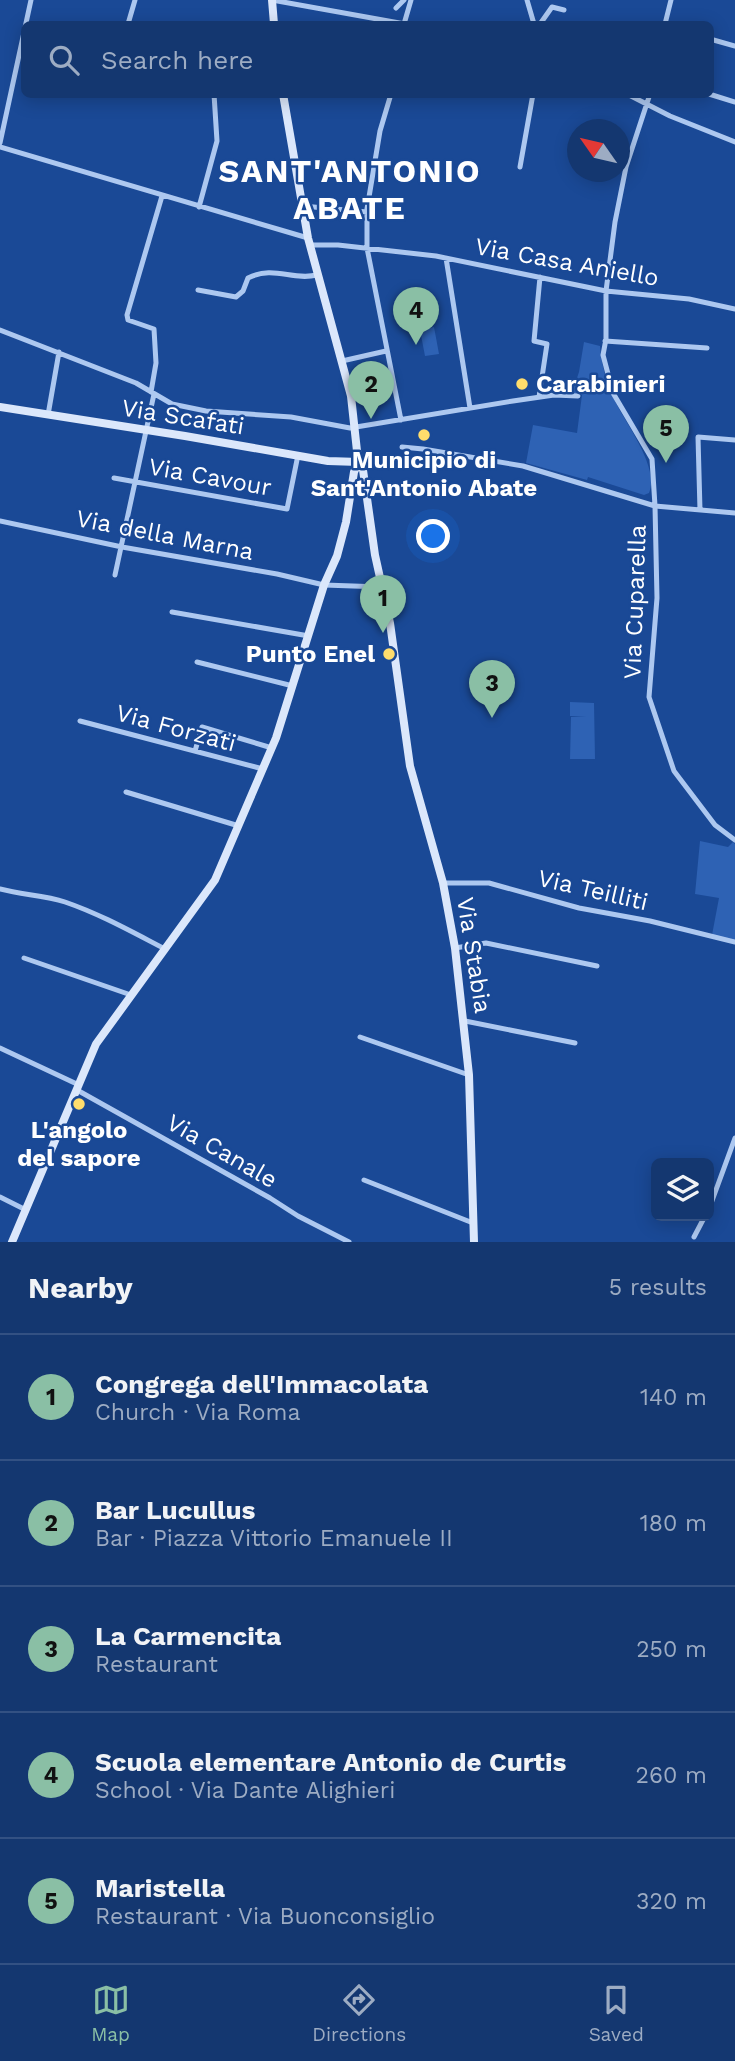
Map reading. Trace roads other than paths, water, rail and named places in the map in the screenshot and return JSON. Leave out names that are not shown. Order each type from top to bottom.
[{"type":"street","points":[[25,21],[31,0]]},
{"type":"street","points":[[129,21],[135,0]]},
{"type":"street","points":[[274,21],[272,0],[388,21]]},
{"type":"street","points":[[397,8],[404,0]]},
{"type":"street","points":[[406,21],[411,0]]},
{"type":"street","points":[[527,0],[533,21]]},
{"type":"street","points":[[666,21],[671,0]]},
{"type":"street","points":[[542,21],[552,8],[564,10]]},
{"type":"street","points":[[714,40],[735,46]]},
{"type":"street","points":[[0,145],[21,41]]},
{"type":"street","points":[[714,96],[735,102]]},
{"type":"street","points":[[199,207],[217,141],[214,98]]},
{"type":"street","name":"Via Stabia","points":[[284,98],[309,241],[351,396],[374,555],[390,623],[410,766],[443,883],[455,948],[470,1075],[474,1242]]},
{"type":"street","points":[[390,98],[380,131],[367,212],[367,248],[401,420]]},
{"type":"street","points":[[520,167],[532,98]]},
{"type":"street","points":[[636,98],[670,116],[735,142]]},
{"type":"street","name":"Via Cuparella","points":[[649,98],[626,167],[615,222],[606,291],[606,341],[603,355],[613,393],[652,459],[657,598],[649,697],[674,771],[715,825],[735,840]]},
{"type":"street","name":"Via Casa Aniello","points":[[0,145],[309,241],[446,258],[606,291],[689,299],[735,309]]},
{"type":"street","points":[[115,576],[147,431],[156,363],[154,329],[128,320],[127,315],[162,196]]},
{"type":"street","points":[[303,206],[367,212]]},
{"type":"street","points":[[446,258],[470,408]]},
{"type":"street","points":[[198,290],[236,297],[243,291],[248,278],[262,272],[308,277],[317,275]]},
{"type":"street","points":[[539,397],[547,344],[534,341],[540,277]]},
{"type":"street","points":[[0,330],[136,383],[171,403],[206,411],[271,414],[354,428],[539,397],[578,396]]},
{"type":"street","points":[[606,341],[707,348]]},
{"type":"street","points":[[342,361],[386,351]]},
{"type":"street","points":[[48,415],[59,352]]},
{"type":"street","name":"Via Scafati","points":[[0,407],[328,461],[359,462]]},
{"type":"street","points":[[700,510],[698,437],[735,440]]},
{"type":"street","points":[[402,447],[523,466],[655,506],[735,513]]},
{"type":"street","name":"Via Cavour","points":[[114,478],[287,509],[298,455]]},
{"type":"street","points":[[12,1242],[96,1044],[215,880],[272,748],[310,636],[324,585],[337,555],[346,522],[354,472],[359,462]]},
{"type":"street","name":"Via della Marna","points":[[0,521],[324,585],[382,587]]},
{"type":"street","points":[[172,612],[310,636]]},
{"type":"street","points":[[197,662],[293,686]]},
{"type":"street","name":"Via Forzati","points":[[80,721],[263,769]]},
{"type":"street","points":[[195,751],[202,727],[272,748]]},
{"type":"street","points":[[126,792],[239,825]]},
{"type":"street","name":"Via Teilliti","points":[[443,883],[489,883],[579,908],[735,942]]},
{"type":"street","points":[[0,889],[62,901],[121,926],[165,949]]},
{"type":"street","points":[[455,948],[486,943],[597,966]]},
{"type":"street","points":[[24,958],[131,995]]},
{"type":"street","points":[[465,1021],[575,1043]]},
{"type":"street","points":[[360,1037],[470,1075]]},
{"type":"street","name":"Via Canale","points":[[0,1048],[78,1088],[298,1216],[349,1242]]},
{"type":"street","points":[[714,1195],[735,1138]]},
{"type":"street","points":[[364,1180],[473,1223]]},
{"type":"street","points":[[0,1197],[26,1210]]},
{"type":"street","points":[[694,1237],[702,1221]]},
{"type":"place","name":"Scuola elementare Antonio de Curtis","points":[[416,345]]},
{"type":"place","name":"Carabinieri","points":[[522,384]]},
{"type":"place","name":"Bar Lucullus","points":[[371,419]]},
{"type":"place","name":"Municipio di Sant'Antonio Abate","points":[[424,435]]},
{"type":"place","name":"Maristella","points":[[666,463]]},
{"type":"place","name":"Congrega dell'Immacolata","points":[[383,633]]},
{"type":"place","name":"Punto Enel","points":[[389,654]]},
{"type":"place","name":"La Carmencita","points":[[492,718]]},
{"type":"place","name":"L'angolo del sapore","points":[[79,1104]]},
{"type":"district","name":"SANT'ANTONIO ABATE","points":[[350,190]]}]
